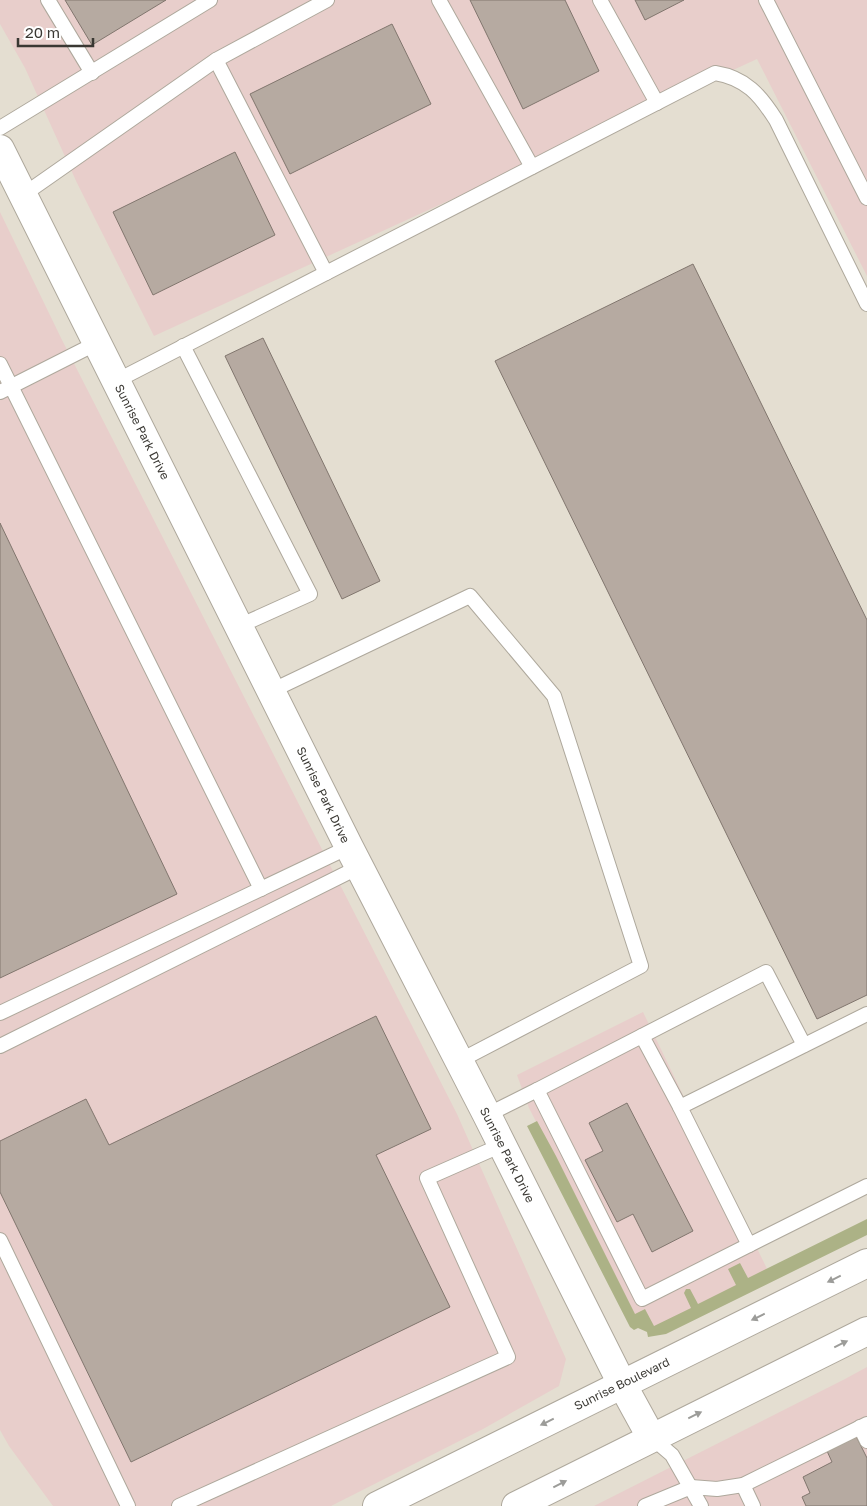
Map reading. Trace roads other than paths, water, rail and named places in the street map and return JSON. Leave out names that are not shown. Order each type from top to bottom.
[{"type":"street","name":"Sunrise Park Drive","points":[[0,149],[354,857],[487,1115],[622,1384],[652,1437]]},
{"type":"street","name":"Sunrise Boulevard","points":[[378,1506],[867,1263]]},
{"type":"street","points":[[516,1506],[867,1331]]},
{"type":"lane","points":[[48,0],[92,73]]},
{"type":"lane","points":[[0,128],[210,0]]},
{"type":"lane","points":[[23,195],[216,60],[327,0]]},
{"type":"lane","points":[[439,0],[532,167]]},
{"type":"lane","points":[[600,0],[656,103]]},
{"type":"lane","points":[[766,0],[867,198]]},
{"type":"lane","points":[[216,60],[326,273]]},
{"type":"lane","points":[[116,381],[715,73],[729,75],[761,96],[776,120],[867,304]]},
{"type":"lane","points":[[6,388],[97,343]]},
{"type":"lane","points":[[184,346],[310,594],[239,626]]},
{"type":"lane","points":[[0,364],[6,388],[261,889]]},
{"type":"lane","points":[[271,691],[470,596],[554,696],[641,966],[459,1061]]},
{"type":"lane","points":[[0,1013],[261,889],[354,857]]},
{"type":"lane","points":[[0,1046],[354,857]]},
{"type":"lane","points":[[487,1115],[766,972],[804,1045]]},
{"type":"lane","points":[[680,1107],[867,1014]]},
{"type":"lane","points":[[642,1036],[749,1245]]},
{"type":"lane","points":[[537,1090],[642,1299],[867,1186]]},
{"type":"lane","points":[[179,1506],[508,1357],[427,1178],[502,1145]]},
{"type":"lane","points":[[0,1240],[128,1506]]},
{"type":"lane","points":[[645,1506],[691,1487],[717,1489],[743,1485],[864,1426],[867,1441]]},
{"type":"lane","points":[[652,1437],[672,1455],[701,1506]]},
{"type":"lane","points":[[743,1485],[753,1506]]}]
